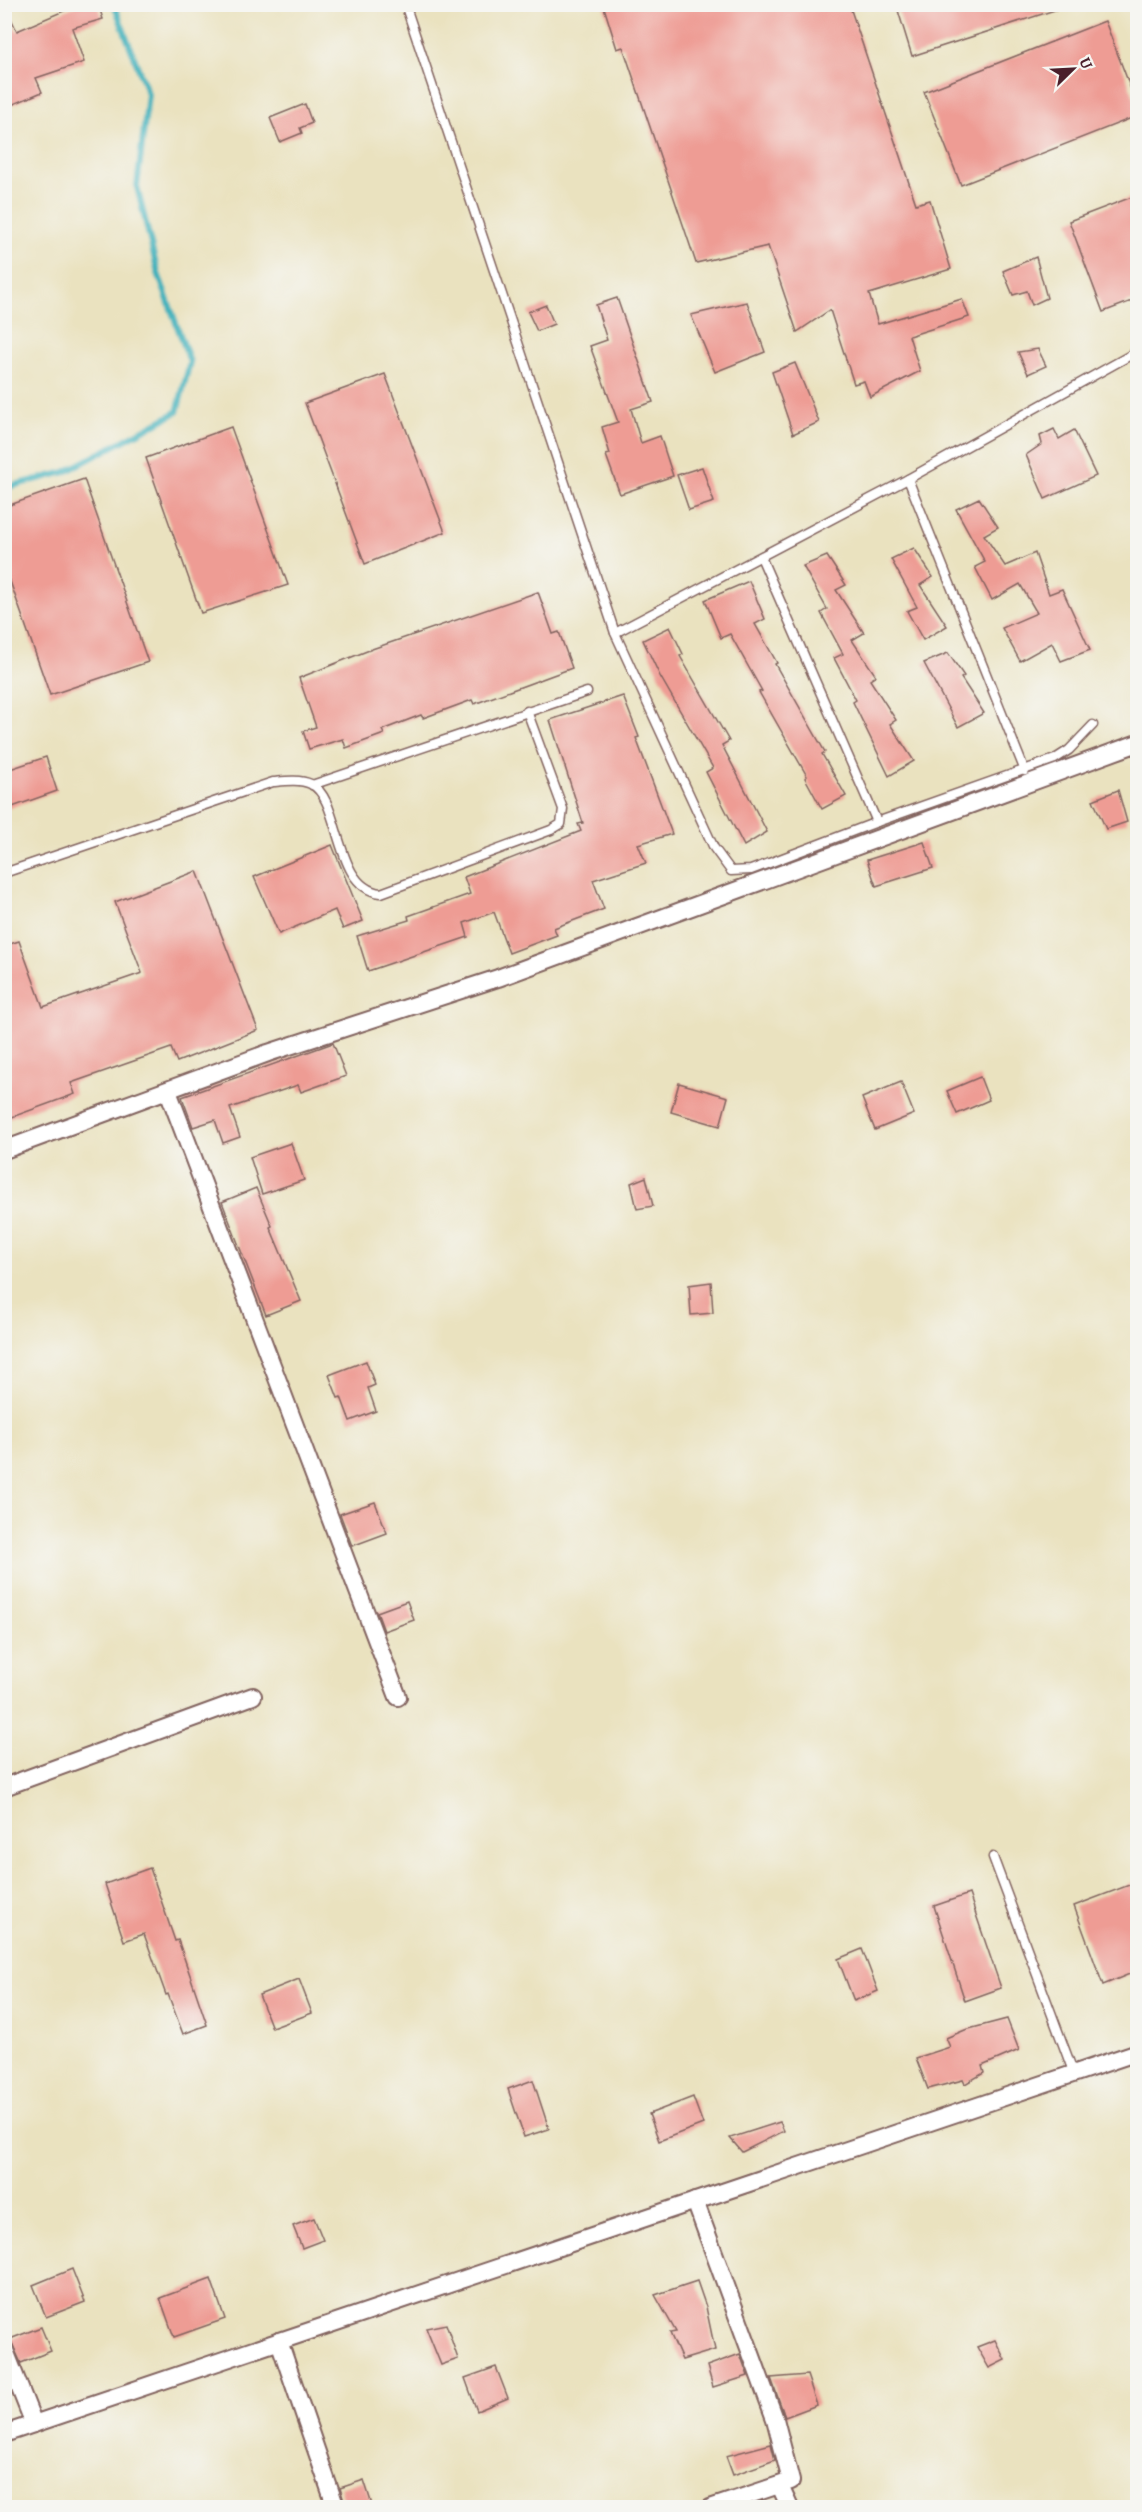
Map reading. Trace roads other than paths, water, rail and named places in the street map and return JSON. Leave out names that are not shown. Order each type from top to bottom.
[{"type":"street","points":[[4,1150],[268,1053],[498,978],[1137,743]]},
{"type":"street","points":[[168,1091],[398,1697]]},
{"type":"street","points":[[4,1787],[253,1696]]},
{"type":"street","points":[[4,2434],[1137,2052]]},
{"type":"street","points":[[695,2201],[775,2419],[791,2481],[710,2508]]},
{"type":"street","points":[[279,2341],[336,2508]]},
{"type":"street","points":[[4,2348],[34,2424]]},
{"type":"street","points":[[780,2486],[790,2508]]},
{"type":"lane","points":[[405,4],[615,633],[714,848],[731,871],[751,870],[877,822],[1055,759],[1069,750],[1093,725]]},
{"type":"lane","points":[[615,633],[908,479],[1137,351]]},
{"type":"lane","points":[[908,479],[1025,771]]},
{"type":"lane","points":[[761,557],[877,822]]},
{"type":"lane","points":[[4,873],[273,782],[293,781],[312,785],[587,692]]},
{"type":"lane","points":[[312,785],[323,799],[357,883],[372,892],[381,893],[405,885],[551,830],[561,824],[562,809],[527,711]]},
{"type":"lane","points":[[993,1857],[1074,2074]]},
{"type":"waterway","points":[[4,488],[65,472],[177,412],[190,362],[158,273],[137,187],[148,94],[114,4]]}]
